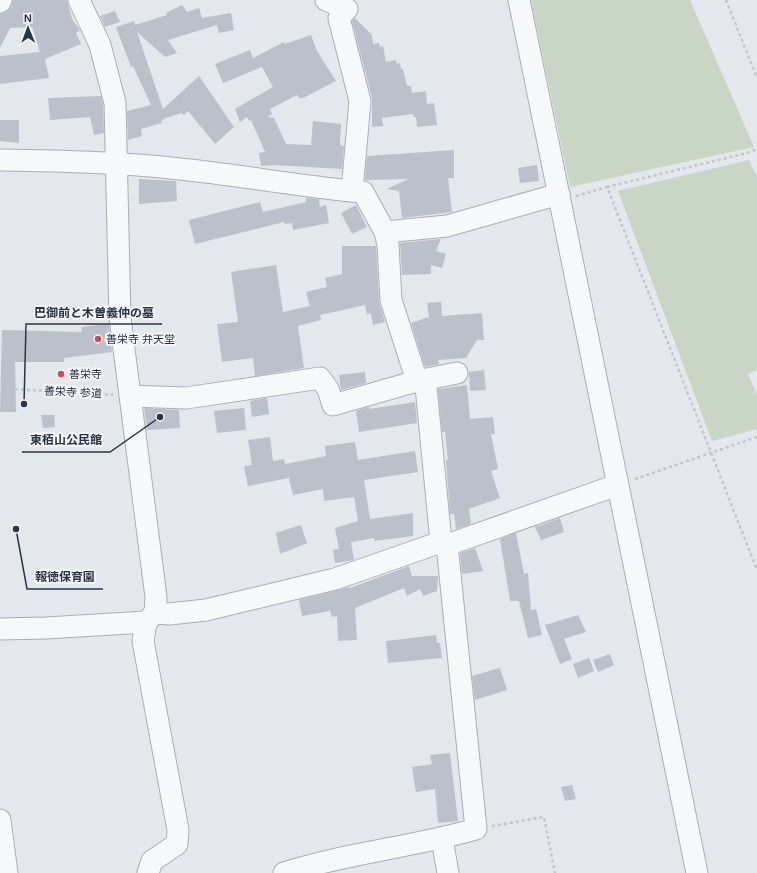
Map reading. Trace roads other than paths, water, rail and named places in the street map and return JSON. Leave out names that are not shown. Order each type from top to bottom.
[{"type":"street","points":[[79,0],[100,45],[115,103],[120,318],[156,597],[151,618],[143,640],[178,830],[177,844],[152,861],[148,873]]},
{"type":"street","points":[[284,873],[337,858],[442,839],[476,829],[426,387],[417,381],[391,300],[388,245],[385,232],[357,191],[360,101],[339,18],[347,9],[326,0]]},
{"type":"street","points":[[519,0],[697,873]]},
{"type":"street","points":[[0,160],[117,163],[179,169],[297,186],[357,191]]},
{"type":"street","points":[[385,232],[447,226],[560,197]]},
{"type":"street","points":[[130,396],[186,398],[320,378],[328,389],[333,405],[417,381],[457,373]]},
{"type":"street","points":[[0,629],[46,628],[151,618],[169,614],[206,610],[335,579],[444,544],[617,485]]},
{"type":"street","points":[[0,820],[7,873]]},
{"type":"street","points":[[442,839],[448,873]]},
{"type":"place","name":"善栄寺 弁天堂","points":[[98,339]]},
{"type":"place","name":"善栄寺","points":[[61,374]]},
{"type":"place","name":"巴御前と木曽義仲の墓","points":[[24,404]]},
{"type":"place","name":"東栢山公民館","points":[[160,417]]},
{"type":"place","name":"報徳保育園","points":[[16,529]]}]
